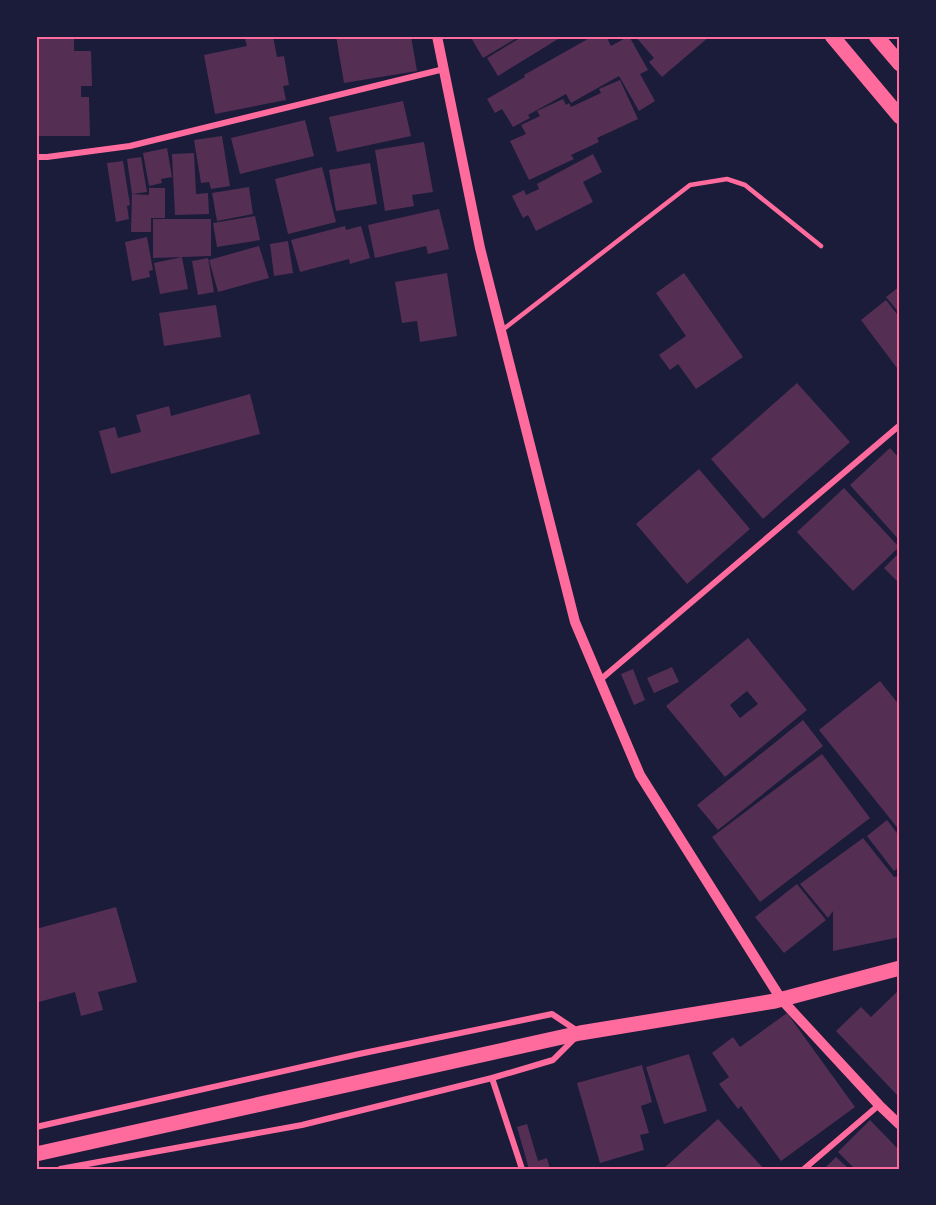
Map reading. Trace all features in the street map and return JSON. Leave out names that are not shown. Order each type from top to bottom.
[{"type":"main road","points":[[832,36],[900,117]]},
{"type":"main road","points":[[876,36],[900,64]]},
{"type":"main road","points":[[36,1154],[580,1033],[780,999],[900,968]]},
{"type":"street","points":[[437,36],[480,248],[575,622],[640,774],[780,999],[900,1125]]},
{"type":"street","points":[[36,157],[130,146],[444,69]]},
{"type":"street","points":[[600,680],[900,425]]},
{"type":"street","points":[[36,1127],[359,1054],[552,1014],[580,1033],[553,1060],[492,1078],[302,1125],[60,1169]]},
{"type":"street","points":[[492,1078],[522,1169]]},
{"type":"street","points":[[804,1169],[879,1105]]},
{"type":"lane","points":[[501,331],[690,185],[727,179],[745,184],[821,246]]},
{"type":"building","points":[[36,36],[74,36],[74,51],[91,51],[92,86],[81,86],[81,97],[89,97],[90,136],[36,136]]},
{"type":"building","points":[[273,36],[277,57],[284,56],[289,85],[283,86],[286,100],[215,114],[204,55],[247,46],[245,39]]},
{"type":"building","points":[[336,36],[411,36],[417,71],[344,83]]},
{"type":"building","points":[[470,36],[520,36],[483,58]]},
{"type":"building","points":[[523,36],[563,36],[498,76],[487,58]]},
{"type":"building","points":[[593,36],[606,36],[611,46],[629,36],[648,70],[640,74],[655,101],[639,111],[619,76],[571,103],[566,94],[528,115],[530,118],[513,127],[502,109],[495,113],[487,99]]},
{"type":"building","points":[[635,36],[710,36],[662,77],[649,62],[654,58]]},
{"type":"building","points":[[620,80],[638,119],[597,138],[599,142],[571,155],[574,159],[529,180],[510,141],[526,134],[521,125],[540,116],[537,111],[563,99],[566,105],[569,103],[571,107],[601,93],[599,89]]},
{"type":"building","points":[[403,101],[411,136],[337,152],[329,117]]},
{"type":"building","points":[[305,120],[314,156],[240,174],[231,138]]},
{"type":"building","points":[[222,136],[230,186],[211,189],[209,182],[201,183],[194,140]]},
{"type":"building","points":[[424,142],[433,192],[412,195],[414,206],[385,211],[375,150]]},
{"type":"building","points":[[167,148],[172,177],[161,179],[162,183],[149,186],[143,153]]},
{"type":"building","points":[[194,153],[196,194],[208,193],[209,214],[175,215],[172,154]]},
{"type":"building","points":[[593,154],[602,172],[583,182],[593,202],[536,231],[528,215],[523,218],[512,196],[524,190],[526,195],[539,189],[537,184]]},
{"type":"building","points":[[141,157],[147,192],[132,194],[127,159]]},
{"type":"building","points":[[123,161],[130,205],[127,206],[129,219],[116,222],[107,163]]},
{"type":"building","points":[[370,163],[377,204],[336,211],[329,170]]},
{"type":"building","points":[[322,167],[336,222],[288,234],[275,179]]},
{"type":"building","points":[[249,187],[253,214],[217,221],[212,193]]},
{"type":"building","points":[[149,188],[165,188],[165,218],[151,218],[151,232],[131,232],[132,194],[149,195]]},
{"type":"building","points":[[439,209],[449,249],[428,254],[426,246],[375,258],[368,225]]},
{"type":"building","points":[[255,216],[260,240],[217,247],[213,223]]},
{"type":"building","points":[[153,219],[211,219],[211,256],[153,258]]},
{"type":"building","points":[[345,226],[346,230],[361,226],[370,258],[350,264],[349,259],[300,272],[291,240]]},
{"type":"building","points":[[147,237],[153,270],[149,271],[150,277],[132,281],[125,242]]},
{"type":"building","points":[[288,241],[293,273],[274,276],[270,244]]},
{"type":"building","points":[[259,246],[269,278],[218,292],[209,260]]},
{"type":"building","points":[[182,257],[188,289],[160,294],[154,263]]},
{"type":"building","points":[[208,258],[214,292],[198,295],[192,261]]},
{"type":"building","points":[[447,273],[457,336],[420,342],[417,321],[402,323],[395,282]]},
{"type":"building","points":[[684,273],[743,357],[696,389],[678,364],[670,370],[659,355],[686,336],[656,293]]},
{"type":"building","points":[[900,286],[900,314],[886,297]]},
{"type":"building","points":[[886,300],[900,318],[900,372],[861,320]]},
{"type":"building","points":[[216,305],[221,337],[164,346],[159,313]]},
{"type":"building","points":[[797,383],[850,442],[763,519],[711,459]]},
{"type":"building","points":[[250,394],[260,434],[111,474],[99,431],[115,427],[118,438],[141,432],[136,415],[169,406],[171,416]]},
{"type":"building","points":[[890,448],[900,459],[900,541],[850,485]]},
{"type":"building","points":[[699,469],[750,529],[687,584],[636,524]]},
{"type":"building","points":[[844,488],[899,547],[853,591],[797,532]]},
{"type":"building","points":[[900,552],[900,584],[884,568]]},
{"type":"building","points":[[748,638],[807,710],[725,777],[666,706]],"holes":[[[747,691],[758,704],[740,718],[730,705]]]},
{"type":"building","points":[[672,667],[679,682],[654,693],[647,678]]},
{"type":"building","points":[[633,669],[645,700],[634,705],[621,674]]},
{"type":"building","points":[[880,681],[900,706],[900,831],[819,730]]},
{"type":"building","points":[[803,720],[823,746],[718,830],[697,805]]},
{"type":"building","points":[[822,754],[870,818],[760,902],[712,837]]},
{"type":"building","points":[[887,820],[900,837],[900,866],[894,871],[867,836]]},
{"type":"building","points":[[863,838],[894,877],[900,876],[900,937],[833,951],[833,911],[828,918],[800,884]]},
{"type":"building","points":[[797,884],[826,920],[784,953],[755,917]]},
{"type":"building","points":[[116,907],[137,982],[98,992],[103,1010],[81,1016],[75,992],[39,1002],[36,991],[36,929]]},
{"type":"building","points":[[898,991],[900,992],[900,1098],[836,1031],[861,1007],[871,1017]]},
{"type":"building","points":[[787,1013],[855,1107],[781,1161],[741,1106],[738,1109],[719,1084],[729,1077],[712,1053],[733,1037],[740,1047]]},
{"type":"building","points":[[689,1054],[707,1111],[664,1124],[646,1067]]},
{"type":"building","points":[[642,1065],[652,1102],[641,1106],[649,1133],[640,1135],[644,1150],[600,1163],[577,1083]]},
{"type":"building","points":[[718,1119],[764,1169],[663,1169]]},
{"type":"building","points":[[870,1120],[900,1151],[900,1169],[855,1169],[838,1152]]},
{"type":"building","points":[[527,1124],[538,1161],[547,1158],[550,1169],[529,1169],[517,1127]]},
{"type":"building","points":[[836,1157],[849,1169],[824,1169]]}]
